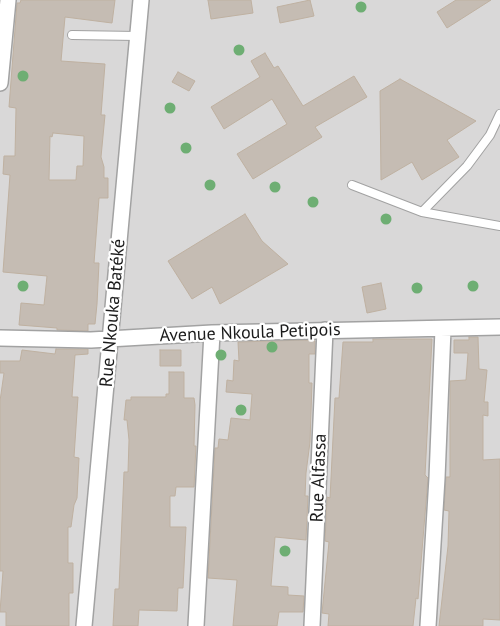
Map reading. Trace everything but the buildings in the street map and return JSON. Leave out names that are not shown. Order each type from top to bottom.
[{"type":"street","points":[[0,83],[8,0]]},
{"type":"street","name":"Rue Nkouka Batéké","points":[[84,626],[141,0]]},
{"type":"street","name":"Avenue Nkoula Petipois","points":[[0,338],[110,339],[212,333],[500,327]]},
{"type":"street","points":[[428,626],[438,478],[443,329]]},
{"type":"street","name":"Rue Alfassa","points":[[312,626],[325,330]]},
{"type":"street","points":[[196,626],[212,333]]},
{"type":"lane","points":[[72,34],[138,36]]},
{"type":"lane","points":[[422,212],[467,166],[490,135],[500,114]]},
{"type":"lane","points":[[352,185],[422,212],[500,226]]},
{"type":"shaded area","points":[[0,0],[500,0],[500,626],[0,626]]}]
